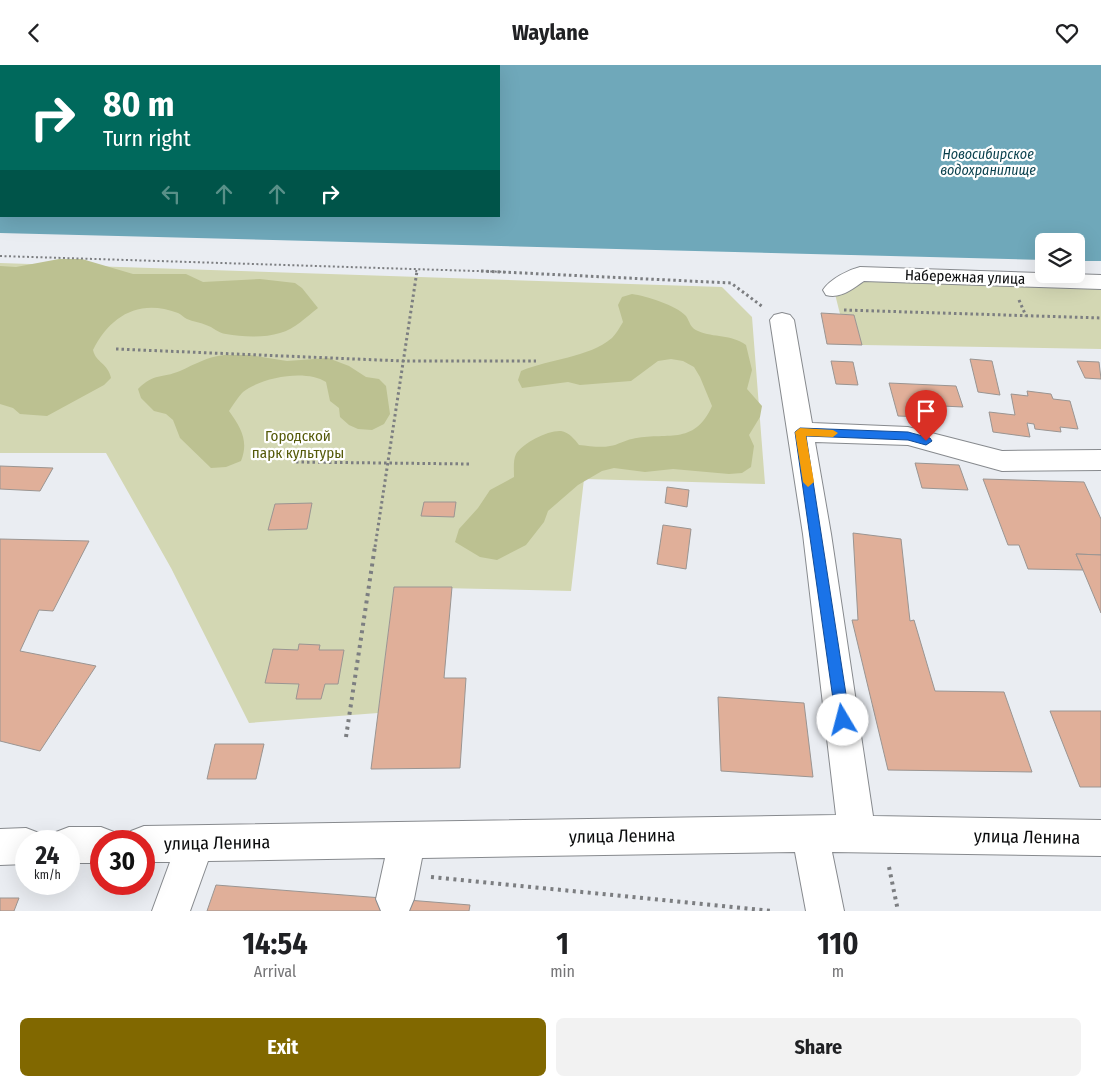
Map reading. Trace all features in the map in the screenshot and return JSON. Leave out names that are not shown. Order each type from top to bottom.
[{"type":"street","name":"Набережная улица","points":[[834,290],[860,274],[1101,281]]},
{"type":"street","points":[[782,320],[818,544],[869,834]]},
{"type":"street","points":[[800,432],[908,436],[1002,461],[1101,460]]},
{"type":"street","points":[[810,833],[825,911]]},
{"type":"street","name":"улица Ленина","points":[[155,844],[196,843],[401,871],[810,833],[1101,838]]},
{"type":"street","points":[[172,911],[196,843]]},
{"type":"street","points":[[0,847],[15,847]]},
{"type":"path","points":[[0,256],[418,268],[732,283],[782,320]]},
{"type":"path","points":[[346,737],[418,268]]},
{"type":"path","points":[[834,290],[838,309],[1101,318]]},
{"type":"path","points":[[116,349],[403,361],[536,361]]},
{"type":"path","points":[[296,462],[470,464]]},
{"type":"path","points":[[869,834],[898,911]]},
{"type":"path","points":[[401,871],[773,911]]},
{"type":"green space","points":[[59,259],[82,259],[133,274],[186,274],[203,282],[260,279],[295,283],[302,288],[318,308],[295,326],[285,331],[274,335],[253,337],[223,333],[178,313],[164,309],[138,309],[117,319],[100,338],[93,350],[97,358],[107,369],[111,378],[104,385],[47,416],[20,414],[13,408],[0,404],[0,266],[16,267]]},
{"type":"green space","name":"Городской парк культуры","points":[[0,263],[722,287],[752,317],[765,484],[584,479],[571,591],[394,587],[378,713],[249,723],[171,568],[106,453],[0,453]]},
{"type":"green space","points":[[860,274],[1035,280],[1035,283],[1101,282],[1101,349],[862,345],[854,315],[840,314],[834,290]]},
{"type":"green space","points":[[632,294],[653,299],[675,308],[686,316],[695,330],[734,339],[746,345],[752,370],[747,389],[762,406],[760,417],[749,435],[754,446],[751,467],[742,473],[729,474],[673,469],[645,472],[614,468],[602,471],[578,485],[548,511],[544,522],[526,545],[497,560],[480,557],[455,542],[459,529],[478,508],[490,490],[514,477],[516,454],[536,438],[561,431],[569,435],[579,445],[606,447],[644,437],[678,435],[697,427],[705,419],[712,406],[694,367],[683,361],[671,359],[658,361],[631,381],[580,385],[568,382],[522,388],[518,380],[521,371],[592,350],[612,338],[623,322],[618,305],[622,297]]},
{"type":"green space","points":[[224,355],[250,355],[287,361],[328,358],[349,366],[366,377],[379,379],[386,386],[390,414],[384,424],[372,430],[358,429],[349,425],[340,417],[339,408],[330,401],[326,382],[317,378],[296,375],[261,382],[243,392],[229,411],[237,423],[244,441],[241,461],[226,467],[211,468],[180,438],[173,420],[166,414],[154,411],[141,398],[138,389],[154,378],[180,371],[207,359]]},
{"type":"water","name":"Новосибирское водохранилище","points":[[500,65],[1101,65],[1101,261],[1085,261],[1085,233],[1035,233],[1035,260],[0,233],[0,217],[500,217]]},
{"type":"building","points":[[821,313],[854,315],[862,345],[827,344]]},
{"type":"building","points":[[970,359],[992,361],[1000,395],[978,392]]},
{"type":"building","points":[[831,361],[853,362],[858,385],[836,384]]},
{"type":"building","points":[[1077,361],[1099,362],[1101,379],[1085,378]]},
{"type":"building","points":[[889,383],[956,386],[963,407],[921,405],[924,417],[898,416]]},
{"type":"building","points":[[1027,391],[1051,394],[1053,399],[1070,401],[1078,429],[1060,427],[1061,432],[1035,429],[1034,424],[1027,423],[1030,437],[993,432],[989,412],[1015,415],[1011,394],[1028,396]]},
{"type":"building","points":[[915,463],[959,465],[968,490],[922,488]]},
{"type":"building","points":[[0,466],[53,468],[40,491],[0,489]]},
{"type":"building","points":[[983,479],[1084,482],[1101,519],[1101,555],[1076,554],[1083,570],[1028,569],[1019,545],[1008,545]]},
{"type":"building","points":[[667,487],[689,490],[687,507],[665,503]]},
{"type":"building","points":[[424,502],[456,502],[454,517],[421,516]]},
{"type":"building","points":[[312,503],[307,529],[268,530],[275,504]]},
{"type":"building","points":[[663,525],[691,529],[686,569],[657,564]]},
{"type":"building","points":[[853,533],[901,539],[910,621],[914,620],[935,691],[1004,692],[1032,772],[888,770],[852,620],[858,620]]},
{"type":"building","points":[[0,539],[89,541],[53,611],[39,610],[20,651],[96,666],[40,751],[0,741]]},
{"type":"building","points":[[1076,554],[1101,555],[1101,613],[1083,570]]},
{"type":"building","points":[[394,587],[452,587],[444,678],[466,678],[460,768],[371,769]]},
{"type":"building","points":[[299,644],[320,645],[319,650],[344,650],[338,684],[325,684],[321,699],[296,699],[299,684],[265,683],[273,649],[298,650]]},
{"type":"building","points":[[718,697],[804,703],[813,777],[721,771]]},
{"type":"building","points":[[1050,711],[1101,711],[1101,787],[1080,787]]},
{"type":"building","points":[[215,744],[264,744],[256,779],[207,779]]},
{"type":"building","points":[[216,885],[470,905],[469,911],[207,911]]},
{"type":"building","points":[[0,898],[19,898],[14,911],[0,911]]},
{"type":"slow traffic","points":[[808,482],[800,432],[833,433]]},
{"type":"route","points":[[843,720],[817,534],[800,432],[908,436],[926,441]]}]
